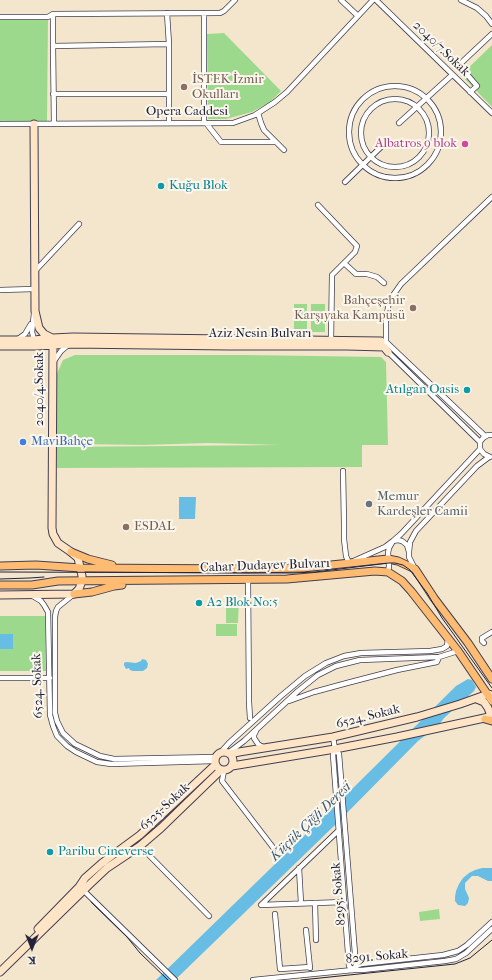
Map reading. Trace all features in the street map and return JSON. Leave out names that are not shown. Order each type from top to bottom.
[{"type":"main road","points":[[71,552],[105,564],[138,569]]},
{"type":"main road","name":"Cahar Dudayev Bulvarı","points":[[0,566],[36,565],[81,568],[138,569],[303,568],[388,559],[398,561],[415,569]]},
{"type":"main road","points":[[415,569],[492,679]]},
{"type":"main road","name":"Cahar Dudayev Bulvarı","points":[[0,585],[32,585],[58,581],[287,579],[375,571],[388,572]]},
{"type":"main road","points":[[388,572],[402,581],[458,651],[491,697]]},
{"type":"main road","points":[[74,594],[92,592],[114,586],[154,581]]},
{"type":"street","points":[[0,17],[48,17],[53,14],[222,12],[235,0]]},
{"type":"street","points":[[341,0],[358,16]]},
{"type":"street","name":"Opera Caddesi","points":[[0,124],[233,123],[258,113],[287,92],[374,0]]},
{"type":"street","name":"2040/7.Sokak","points":[[374,0],[492,113]]},
{"type":"street","points":[[461,0],[477,8],[492,24]]},
{"type":"street","points":[[167,13],[169,44],[169,123]]},
{"type":"street","points":[[204,13],[205,123],[221,142],[275,142]]},
{"type":"street","points":[[53,14],[54,124]]},
{"type":"street","points":[[470,92],[477,86],[459,65],[492,34]]},
{"type":"street","points":[[53,46],[169,44]]},
{"type":"street","points":[[399,123],[452,75]]},
{"type":"street","points":[[398,86],[413,90],[426,98],[435,110],[440,124],[440,138],[436,152],[428,164],[416,173],[402,177],[388,177],[374,173],[362,164],[353,151],[349,136],[350,120],[357,106],[368,95],[382,88],[398,86]]},
{"type":"street","points":[[53,94],[169,94]]},
{"type":"street","points":[[394,100],[406,101],[416,107],[423,115],[428,125],[429,136],[426,147],[420,156],[412,163],[401,167],[390,167],[380,164],[371,157],[364,148],[361,137],[362,126],[366,116],[373,107],[383,102],[394,100]]},
{"type":"street","points":[[258,113],[264,130],[284,150]]},
{"type":"street","points":[[34,124],[34,311],[32,332],[35,343]]},
{"type":"street","points":[[345,182],[382,146]]},
{"type":"street","points":[[480,442],[385,345],[386,321],[389,301],[401,284],[492,197]]},
{"type":"street","points":[[318,205],[357,246],[355,252],[332,275],[331,341]]},
{"type":"street","points":[[34,271],[79,224]]},
{"type":"street","points":[[344,263],[356,274],[367,274],[377,277],[384,283]]},
{"type":"street","points":[[0,290],[34,289]]},
{"type":"street","points":[[34,311],[39,328],[52,342]]},
{"type":"street","points":[[15,340],[25,334],[33,320]]},
{"type":"street","name":"Aziz Nesin Bulvarı","points":[[0,340],[15,340],[35,343]]},
{"type":"street","name":"Aziz Nesin Bulvarı","points":[[0,346],[52,342],[331,341],[385,345]]},
{"type":"street","name":"Aziz Nesin Bulvarı","points":[[52,342],[72,344],[385,345]]},
{"type":"street","name":"2040/4.Sokak","points":[[52,342],[52,528],[53,534],[58,543],[78,558],[81,568]]},
{"type":"street","points":[[53,364],[61,351],[72,344]]},
{"type":"street","points":[[385,345],[485,436]]},
{"type":"street","points":[[415,569],[409,557],[409,552],[410,542],[416,531],[477,466],[490,457],[484,454],[480,449],[480,442],[485,436],[492,434]]},
{"type":"street","points":[[343,471],[344,539],[348,563],[385,547],[393,541],[480,449]]},
{"type":"street","points":[[393,541],[402,541],[407,545],[409,552]]},
{"type":"street","points":[[388,572],[389,548],[393,541]]},
{"type":"street","points":[[0,595],[74,594],[82,581],[81,568]]},
{"type":"street","points":[[248,580],[250,718]]},
{"type":"street","name":"6524. Sokak","points":[[74,594],[58,607],[55,617],[55,713],[63,733],[75,744],[100,756],[114,759],[221,757]]},
{"type":"street","name":"6524. Sokak","points":[[31,595],[41,601],[48,612],[50,715],[52,726],[57,736],[76,752],[97,762],[112,764],[221,757],[265,748],[333,738],[417,717],[477,699],[491,697]]},
{"type":"street","points":[[484,643],[482,638],[492,632]]},
{"type":"street","name":"6525. Sokak","points":[[221,757],[229,743],[281,696],[305,676],[326,663],[344,656],[361,653],[430,651],[442,649],[447,646],[448,639]]},
{"type":"street","name":"6525. Sokak","points":[[0,972],[81,889],[85,878],[102,863],[140,835],[221,757],[244,741],[287,701],[318,675],[336,666],[360,660],[440,657],[458,651]]},
{"type":"street","points":[[287,701],[347,683],[397,670],[437,662],[440,657]]},
{"type":"street","points":[[0,678],[50,678]]},
{"type":"street","points":[[477,699],[484,702],[490,713],[488,720]]},
{"type":"street","name":"6524. Sokak","points":[[232,766],[335,749],[488,720]]},
{"type":"street","points":[[260,726],[254,735],[254,738],[258,744],[265,748]]},
{"type":"street","points":[[333,738],[335,749]]},
{"type":"street","name":"8295. Sokak","points":[[335,749],[339,754],[354,968],[348,966],[333,755],[335,749]]},
{"type":"street","points":[[232,766],[233,760],[221,757],[223,771],[222,781],[275,850]]},
{"type":"street","name":"6525. Sokak","points":[[0,966],[81,889],[107,868],[140,846],[223,771],[232,766]]},
{"type":"street","points":[[338,828],[261,905],[344,902]]},
{"type":"street","points":[[140,846],[209,916]]},
{"type":"street","points":[[299,868],[301,903]]},
{"type":"street","points":[[81,889],[175,980]]},
{"type":"street","points":[[314,903],[316,940]]},
{"type":"street","points":[[276,914],[280,969],[310,967]]},
{"type":"street","name":"8291. Sokak","points":[[354,968],[361,964],[443,955],[458,951],[467,945],[492,922]]},
{"type":"street","name":"8291. Sokak","points":[[253,980],[354,968],[362,970],[445,962],[456,959],[466,953],[492,929]]},
{"type":"street","points":[[306,930],[310,974]]},
{"type":"green space","points":[[0,20],[48,20],[47,121],[0,121]]},
{"type":"green space","points":[[224,33],[281,91],[270,102],[252,112],[226,119],[208,119],[207,34]]},
{"type":"green space","points":[[492,45],[492,107],[461,75]]},
{"type":"green space","points":[[294,304],[307,304],[307,329],[294,329]]},
{"type":"green space","points":[[311,304],[325,304],[325,332],[311,332]]},
{"type":"green space","points":[[75,355],[381,357],[386,362],[388,445],[362,445],[362,467],[57,468],[57,447],[281,445],[208,443],[64,445],[56,441],[55,378],[63,360]]},
{"type":"green space","points":[[226,599],[239,599],[238,623],[226,623]]},
{"type":"green space","points":[[0,616],[45,616],[46,671],[0,671]]},
{"type":"green space","points":[[216,624],[237,624],[237,636],[216,636]]},
{"type":"green space","points":[[439,909],[440,919],[420,921],[419,912]]},
{"type":"water","points":[[179,497],[196,497],[195,519],[179,519]]},
{"type":"water","points":[[0,634],[13,634],[13,649],[0,649]]},
{"type":"water","points":[[142,659],[146,660],[148,664],[147,668],[143,671],[133,671],[129,668],[126,669],[124,665],[126,662],[136,663]]},
{"type":"water","points":[[468,679],[472,680],[476,687],[474,691],[444,718],[438,726],[418,741],[335,825],[175,980],[156,980],[456,686]]},
{"type":"water","points":[[482,868],[492,868],[492,881],[488,881],[478,876],[472,876],[465,883],[465,889],[469,898],[468,903],[465,906],[458,905],[455,901],[455,897],[459,884],[469,873]]},
{"type":"tram line","points":[[0,572],[293,573],[395,563],[403,565],[410,570],[492,688]]},
{"type":"tram line","points":[[0,579],[44,577]]},
{"type":"tram line","points":[[91,902],[168,980]]},
{"type":"tram line","points":[[301,980],[455,964],[470,958],[492,940]]},
{"type":"place","name":"İSTEK İzmir Okulları","points":[[184,87]]},
{"type":"place","name":"Albatros 9 blok","points":[[465,144]]},
{"type":"place","name":"Kuğu Blok","points":[[161,186]]},
{"type":"place","name":"Bahçeşehir Karşıyaka Kampüsü","points":[[413,308]]},
{"type":"place","name":"Atılgan Oasis","points":[[467,390]]},
{"type":"place","name":"MaviBahçe","points":[[23,442]]},
{"type":"place","name":"Memur Kardeşler Camii","points":[[369,504]]},
{"type":"place","name":"ESDAL","points":[[126,527]]},
{"type":"place","name":"A2 Blok No:5","points":[[199,603]]},
{"type":"place","name":"Paribu Cineverse","points":[[50,852]]},
{"type":"water label","name":"Küçük Çiğli Deresi","points":[[311,822]]}]
